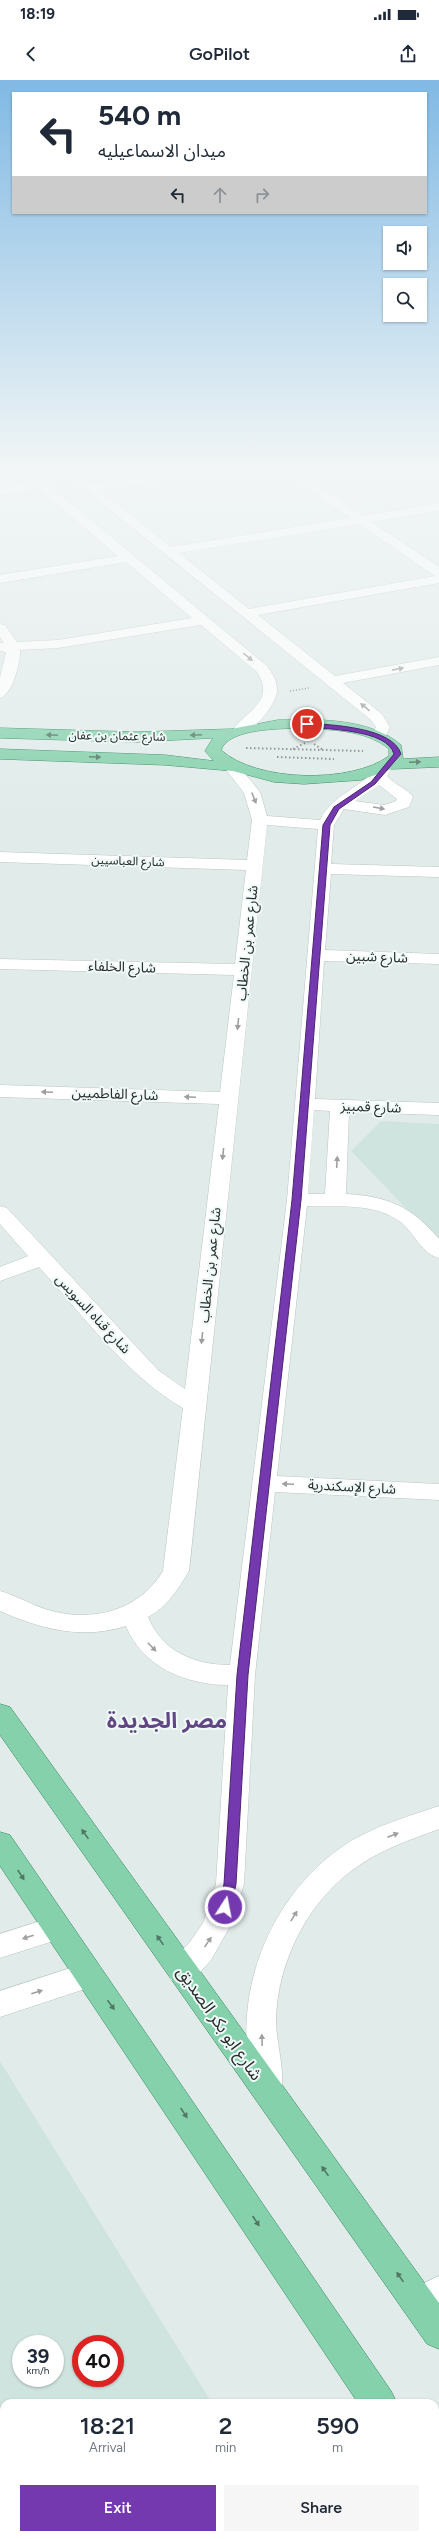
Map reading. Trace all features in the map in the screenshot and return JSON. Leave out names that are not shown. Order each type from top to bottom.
[{"type":"main road","name":"شارع عثمان بن عفان","points":[[0,733],[162,737],[237,732],[268,726],[311,724],[342,728],[379,737],[396,757]]},
{"type":"main road","points":[[237,732],[220,739],[214,748],[216,756],[232,767],[265,776],[311,779],[346,777],[396,757],[439,750]]},
{"type":"main road","points":[[100,736],[148,743],[162,748],[157,755],[143,759]]},
{"type":"main road","name":"شارع عثمان بن عفان","points":[[0,754],[143,759],[232,767]]},
{"type":"main road","points":[[396,757],[439,762]]},
{"type":"main road","name":"شارع ابو بكر الصديق","points":[[0,1714],[269,2092],[429,2297],[439,2332]]},
{"type":"main road","points":[[0,1842],[56,1928],[129,2030],[376,2399]]},
{"type":"street","points":[[163,586],[262,669],[270,682],[271,694],[262,709],[237,732]]},
{"type":"street","points":[[214,586],[380,719],[384,727],[379,737]]},
{"type":"street","points":[[248,613],[401,586]]},
{"type":"street","points":[[7,647],[58,644],[205,620]]},
{"type":"street","points":[[0,628],[10,638],[7,647],[13,658],[0,694]]},
{"type":"street","points":[[334,682],[439,661]]},
{"type":"street","points":[[340,804],[385,810],[395,808],[403,804],[405,797],[387,786],[396,757]]},
{"type":"street","points":[[182,1970],[202,1951],[216,1930],[225,1907],[230,1884],[242,1675],[296,1200],[326,825],[332,812],[340,804],[368,786],[396,757]]},
{"type":"street","name":"شارع عمر بن الخطاب","points":[[0,1600],[47,1619],[76,1624],[106,1622],[134,1613],[156,1599],[171,1581],[176,1571],[260,820],[252,792],[239,773],[232,767]]},
{"type":"street","points":[[260,820],[326,825]]},
{"type":"street","name":"شارع العباسيين","points":[[0,857],[256,865]]},
{"type":"street","points":[[322,869],[439,872]]},
{"type":"street","name":"شارع شبين","points":[[316,955],[439,959]]},
{"type":"street","name":"شارع الخلفاء","points":[[0,964],[244,970]]},
{"type":"street","name":"شارع الفاطميين","points":[[0,1091],[230,1098]]},
{"type":"street","name":"شارع قمبيز","points":[[304,1104],[439,1109]]},
{"type":"street","points":[[335,1201],[340,1105]]},
{"type":"street","points":[[296,1200],[366,1203],[397,1212],[412,1222],[439,1252]]},
{"type":"street","name":"شارع قناه السويس","points":[[0,1212],[156,1381],[195,1405]]},
{"type":"street","points":[[0,1274],[42,1258]]},
{"type":"street","name":"شارع الإسكندرية","points":[[264,1483],[439,1492]]},
{"type":"street","points":[[134,1613],[138,1628],[146,1641],[157,1653],[173,1663],[208,1674],[242,1675]]},
{"type":"street","points":[[269,2092],[262,2041],[263,1999],[270,1970],[288,1926],[315,1888],[350,1857],[371,1844],[439,1817]]},
{"type":"street","points":[[0,1946],[56,1928]]},
{"type":"street","points":[[0,2004],[89,1975]]},
{"type":"path","points":[[271,694],[334,682]]},
{"type":"path","points":[[294,749],[298,745],[308,743],[319,745],[323,750]]},
{"type":"path","points":[[214,748],[323,750],[396,757]]},
{"type":"path","points":[[275,757],[339,759]]},
{"type":"shaded area","points":[[381,1121],[439,1124],[439,1243],[351,1151]]},
{"type":"shaded area","points":[[0,2061],[210,2399],[0,2399]]},
{"type":"district","name":"مصر الجديدة","points":[[167,1720]]},
{"type":"route","points":[[225,1907],[230,1884],[242,1675],[296,1200],[326,825],[332,812],[336,808],[373,783],[380,776],[385,767],[394,761],[398,754],[393,744],[371,734],[342,728],[307,724]]}]
